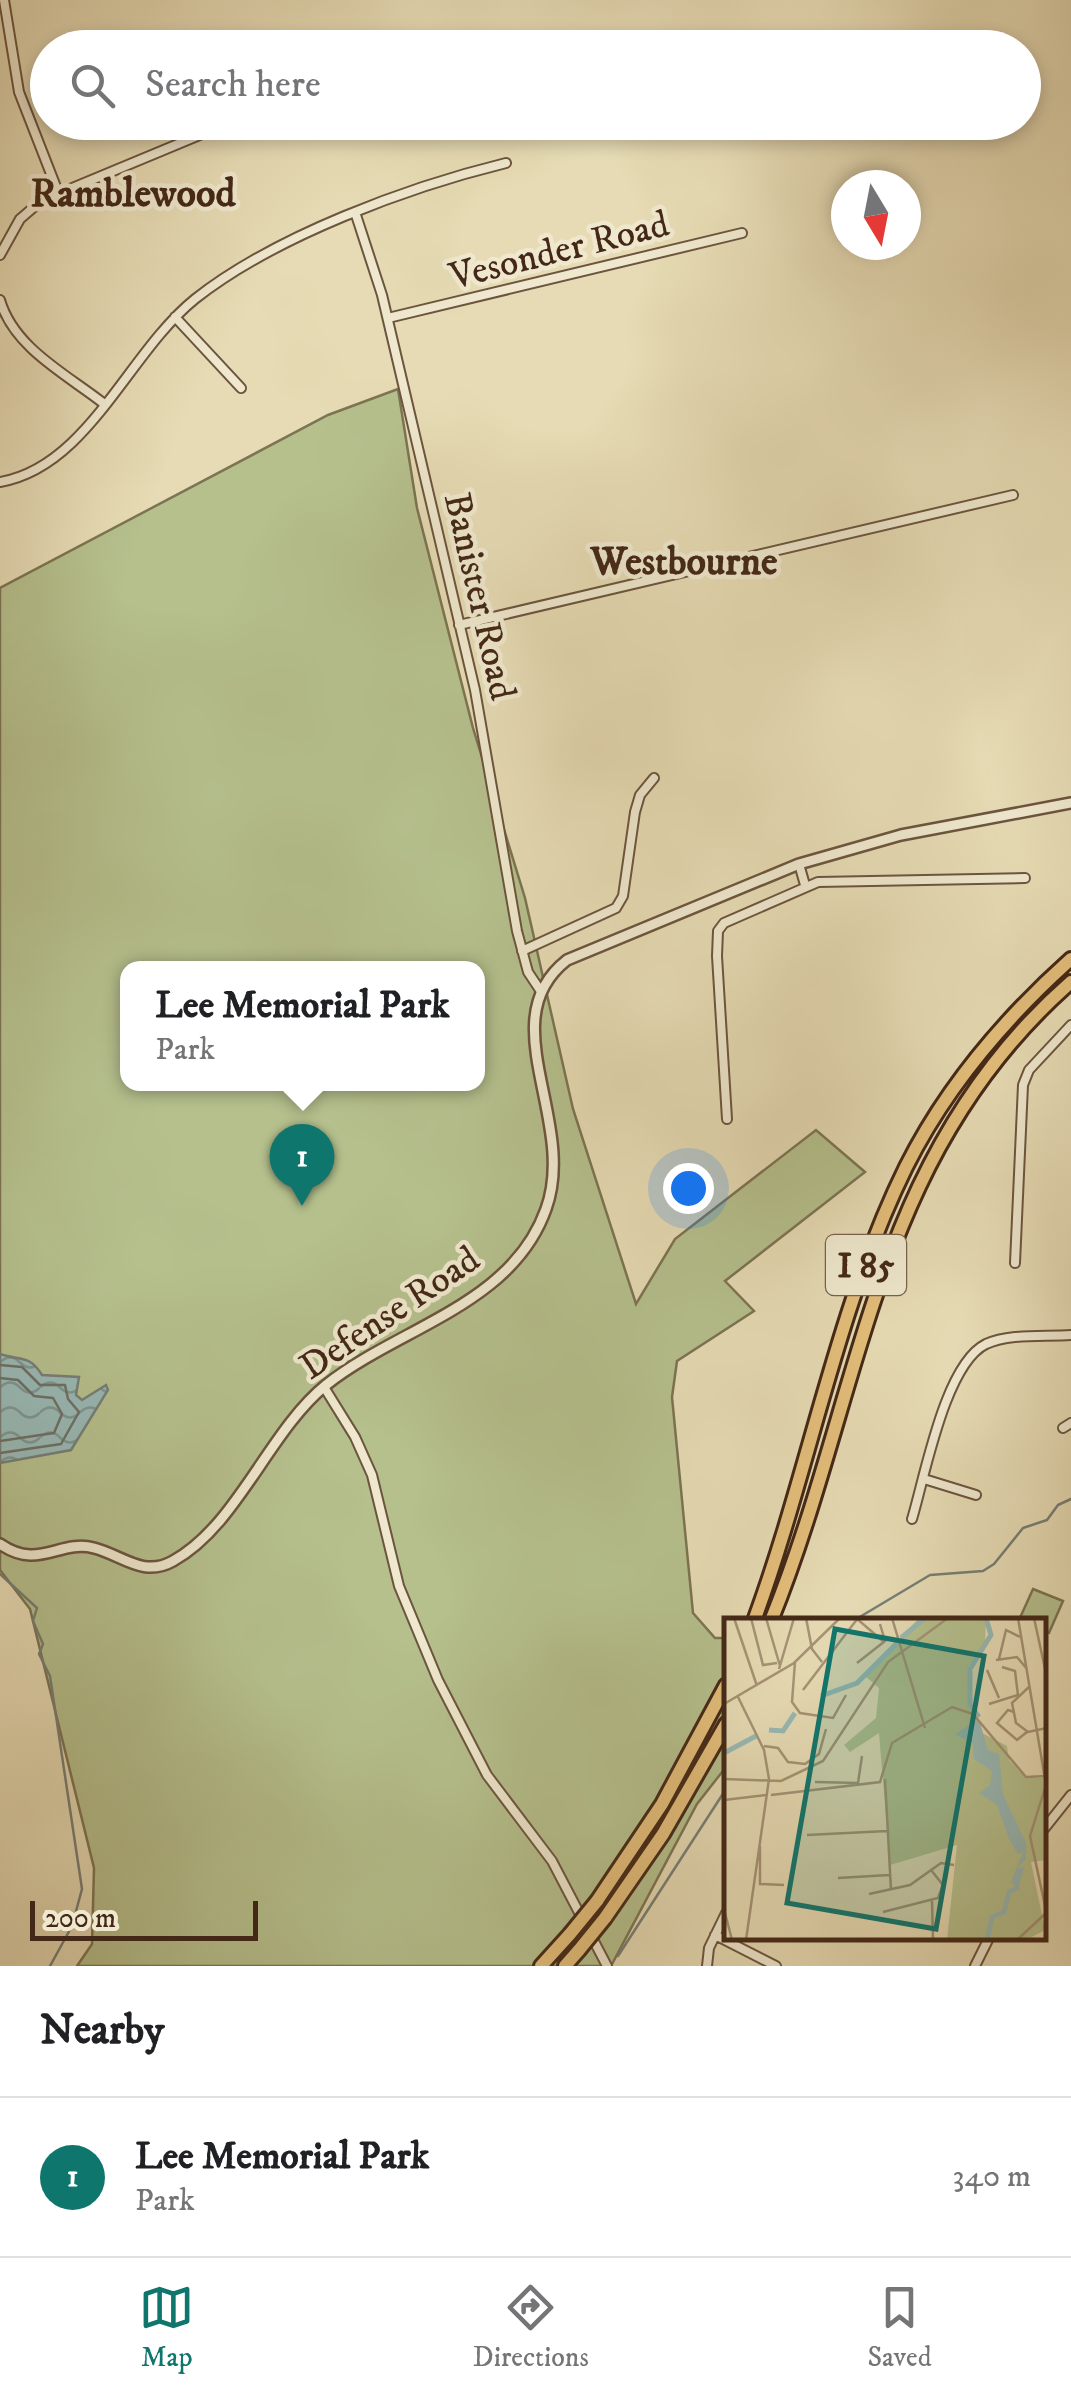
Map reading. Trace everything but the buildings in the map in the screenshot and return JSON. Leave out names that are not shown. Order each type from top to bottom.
[{"type":"highway","name":"I 85","points":[[755,1618],[869,1257],[907,1165],[949,1095],[995,1034],[1071,959]]},
{"type":"highway","name":"I 85","points":[[773,1618],[888,1253],[916,1185],[982,1079],[1071,982]]},
{"type":"highway","points":[[542,1966],[597,1900],[662,1804],[724,1689]]},
{"type":"highway","points":[[565,1966],[605,1918],[664,1834],[724,1728]]},
{"type":"street","points":[[4,0],[13,72],[30,117]]},
{"type":"street","points":[[38,140],[58,192]]},
{"type":"street","points":[[0,255],[20,219],[58,192],[187,140]]},
{"type":"street","points":[[0,482],[30,475],[55,461],[175,317],[255,260],[431,184],[506,163]]},
{"type":"street","name":"Banister Road","points":[[356,215],[388,318],[478,704],[497,833],[522,950],[540,990]]},
{"type":"street","name":"Vesonder Road","points":[[388,318],[742,233]]},
{"type":"street","points":[[0,300],[6,317],[26,344],[103,403]]},
{"type":"street","points":[[175,317],[241,388]]},
{"type":"street","points":[[459,625],[1013,495]]},
{"type":"street","points":[[522,950],[611,912],[620,902],[635,812],[640,795],[654,778]]},
{"type":"street","points":[[540,990],[558,966],[578,953],[799,864],[901,835],[1071,803]]},
{"type":"street","points":[[799,864],[805,885]]},
{"type":"street","points":[[727,1118],[720,1061],[718,932],[726,921],[805,885],[884,878],[1025,878]]},
{"type":"street","name":"Defense Road","points":[[0,1544],[26,1556],[83,1548],[148,1568],[172,1562],[236,1499],[292,1420],[324,1387],[493,1282],[522,1255],[538,1228],[551,1193],[555,1155],[532,1020],[540,990]]},
{"type":"street","points":[[1014,1263],[1023,1085],[1029,1070],[1071,1026]]},
{"type":"street","points":[[912,1519],[951,1389],[968,1357],[997,1340],[1071,1335]]},
{"type":"street","points":[[324,1387],[355,1437],[372,1475],[400,1586],[438,1680],[487,1776],[552,1861],[607,1966]]},
{"type":"street","points":[[924,1479],[976,1495]]},
{"type":"street","points":[[1046,1826],[1071,1794]]},
{"type":"street","points":[[706,1966],[724,1917]]},
{"type":"street","points":[[715,1935],[724,1940]]},
{"type":"street","points":[[727,1941],[776,1966]]},
{"type":"street","points":[[975,1966],[988,1941]]},
{"type":"green space","points":[[398,389],[417,508],[473,728],[525,898],[573,1109],[636,1304],[675,1239],[816,1130],[865,1172],[725,1281],[754,1311],[677,1361],[672,1397],[693,1613],[715,1638],[724,1638],[724,1770],[697,1804],[611,1966],[77,1966],[92,1944],[94,1868],[30,1609],[0,1570],[0,588],[328,415]]},
{"type":"green space","points":[[1033,1589],[1063,1601],[1049,1633],[1046,1618],[1020,1618]]},
{"type":"water","points":[[0,1354],[28,1361],[42,1375],[79,1377],[76,1395],[82,1400],[106,1385],[108,1390],[71,1450],[0,1463]]},
{"type":"waterway","points":[[858,1618],[930,1575],[983,1571],[994,1564],[1023,1528],[1047,1520],[1058,1505],[1071,1499]]},
{"type":"waterway","points":[[0,1574],[37,1608],[33,1621],[43,1644],[39,1654],[50,1676],[82,1889],[72,1926],[50,1966]]},
{"type":"waterway","points":[[618,1956],[724,1792]]},
{"type":"place","name":"Lee Memorial Park","points":[[302,1206]]},
{"type":"district","name":"Ramblewood","points":[[133,192]]},
{"type":"district","name":"Westbourne","points":[[684,560]]}]
